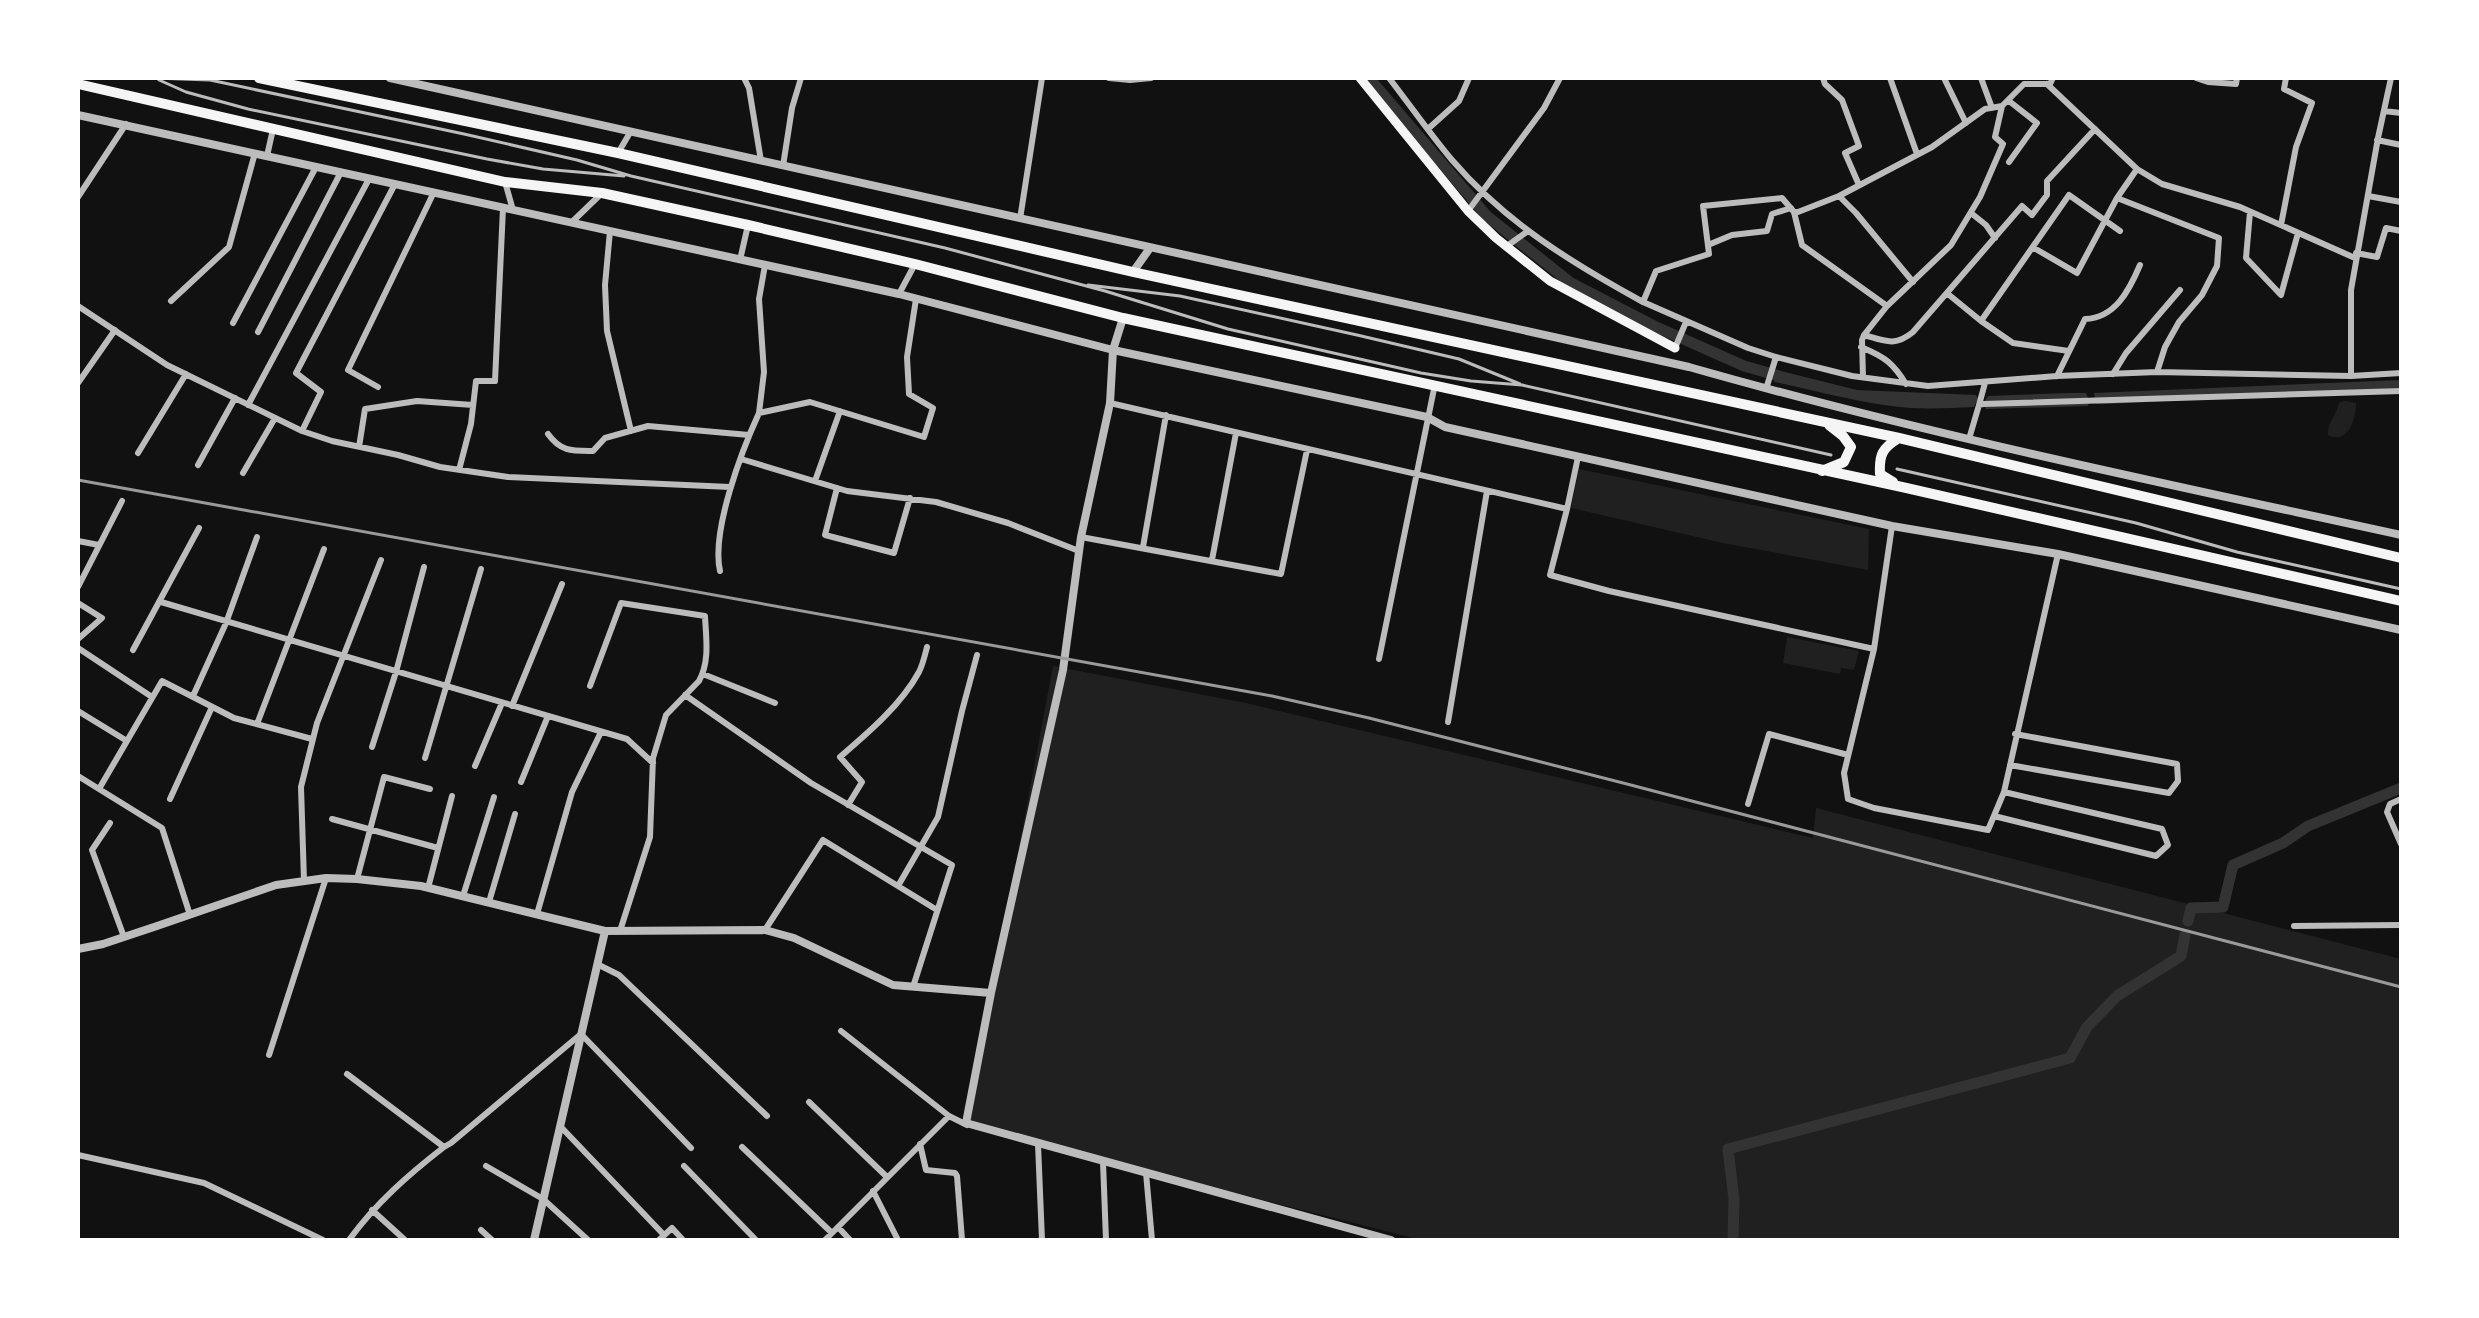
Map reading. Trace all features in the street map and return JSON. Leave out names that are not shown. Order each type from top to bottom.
[{"type":"highway","points":[[259,78],[618,153],[1133,272],[1899,438],[2401,558]]},
{"type":"highway","points":[[78,84],[505,182],[602,193],[748,225],[1123,318],[1902,487],[2401,601]]},
{"type":"highway","points":[[1822,471],[1844,462],[1851,447],[1843,436],[1824,422]]},
{"type":"highway","points":[[1899,438],[1885,446],[1881,453],[1880,474],[1902,487]]},
{"type":"main road","points":[[1360,78],[1469,209],[1550,281],[1677,345]]},
{"type":"street","points":[[390,78],[1689,367],[1969,439],[2401,535]]},
{"type":"street","points":[[744,78],[749,88],[761,161]]},
{"type":"street","points":[[783,166],[792,108],[801,78]]},
{"type":"street","points":[[1020,219],[1042,78]]},
{"type":"street","points":[[1109,78],[1151,78]]},
{"type":"street","points":[[1389,78],[1453,161],[1482,193],[1526,232],[1578,267],[1685,325],[1775,360],[1928,386],[1984,386],[2057,376],[2157,372],[2351,376],[2401,373]]},
{"type":"street","points":[[1429,128],[1459,101],[1469,78]]},
{"type":"street","points":[[1469,209],[1544,108],[1560,78]]},
{"type":"street","points":[[1823,78],[1825,84],[1842,100],[1859,146],[1845,153],[1859,185]]},
{"type":"street","points":[[1890,78],[1917,154]]},
{"type":"street","points":[[1944,78],[1966,123]]},
{"type":"street","points":[[1981,78],[1992,108]]},
{"type":"street","points":[[1708,245],[1732,235],[1767,231],[1772,214],[1839,196],[1932,147],[1985,109],[2002,106],[2024,84],[2050,84],[2053,78]]},
{"type":"street","points":[[2196,78],[2236,84],[2237,78]]},
{"type":"street","points":[[2281,225],[2296,147],[2312,103],[2284,89],[2286,78]]},
{"type":"street","points":[[2351,376],[2351,290],[2356,256],[2390,81],[2401,86]]},
{"type":"street","points":[[2047,84],[2137,169],[2162,184],[2250,212],[2356,256],[2377,257],[2386,228],[2401,231]]},
{"type":"street","points":[[2009,101],[2037,123],[2009,162]]},
{"type":"street","points":[[1863,377],[1861,347],[1864,335],[1887,306],[1951,245],[1980,197],[2003,144],[1995,137],[2002,106]]},
{"type":"street","points":[[2384,111],[2401,113]]},
{"type":"street","points":[[78,115],[899,294],[1113,350],[1427,417],[1445,427],[1578,457],[1892,526],[2058,554],[2401,630]]},
{"type":"street","points":[[78,197],[126,124]]},
{"type":"street","points":[[267,156],[273,129]]},
{"type":"street","points":[[1864,335],[1890,342],[1904,340],[1948,294],[2022,206],[2032,215],[2047,195],[2047,181],[2095,129]]},
{"type":"street","points":[[618,153],[631,131]]},
{"type":"street","points":[[2377,140],[2401,145]]},
{"type":"street","points":[[171,301],[229,247],[255,153]]},
{"type":"street","points":[[233,323],[316,167]]},
{"type":"street","points":[[2034,248],[2077,273],[2117,198],[2137,169]]},
{"type":"street","points":[[258,332],[341,172]]},
{"type":"street","points":[[248,405],[369,179]]},
{"type":"street","points":[[505,182],[513,210]]},
{"type":"street","points":[[302,431],[321,392],[296,373],[395,184]]},
{"type":"street","points":[[378,387],[348,370],[434,192]]},
{"type":"street","points":[[572,222],[602,193]]},
{"type":"street","points":[[1981,321],[2069,195],[2120,231]]},
{"type":"street","points":[[1839,196],[1913,282]]},
{"type":"street","points":[[2368,196],[2401,202]]},
{"type":"street","points":[[1643,302],[1656,271],[1709,254],[1703,206],[1782,198],[1793,210],[1802,245],[1887,306]]},
{"type":"street","points":[[2117,198],[2219,238],[2217,266],[2202,295],[2179,322],[2165,347],[2157,372]]},
{"type":"street","points":[[459,470],[476,381],[495,381],[503,208]]},
{"type":"street","points":[[2250,212],[2246,258],[2281,295],[2298,233]]},
{"type":"street","points":[[1971,213],[1986,225],[1995,238]]},
{"type":"street","points":[[740,260],[748,225]]},
{"type":"street","points":[[610,231],[605,285],[607,331],[631,431]]},
{"type":"street","points":[[1509,245],[1526,232]]},
{"type":"street","points":[[1133,272],[1150,248]]},
{"type":"street","points":[[899,294],[915,264]]},
{"type":"street","points":[[720,571],[717,557],[730,487],[759,413],[764,372],[759,299],[765,265]]},
{"type":"street","points":[[2057,376],[2085,319],[2098,318],[2115,307],[2131,285],[2140,265]]},
{"type":"street","points":[[2113,374],[2126,353],[2180,290]]},
{"type":"street","points":[[1948,294],[2013,343],[2069,351]]},
{"type":"street","points":[[759,413],[810,402],[924,437],[933,408],[909,394],[908,382],[907,357],[916,299]]},
{"type":"street","points":[[78,306],[167,365],[302,431],[332,441],[459,470],[508,477],[730,487]]},
{"type":"street","points":[[967,1125],[991,993],[1063,670],[1081,537],[1110,403],[1113,350],[1123,318]]},
{"type":"street","points":[[1685,325],[1677,345],[1689,367]]},
{"type":"street","points":[[78,383],[115,330]]},
{"type":"street","points":[[1861,347],[1894,365],[1906,384]]},
{"type":"street","points":[[1767,386],[1775,360]]},
{"type":"street","points":[[138,453],[186,374]]},
{"type":"street","points":[[1379,659],[1435,384]]},
{"type":"street","points":[[1969,439],[1984,386]]},
{"type":"street","points":[[1980,405],[2401,391]]},
{"type":"street","points":[[198,465],[235,398]]},
{"type":"street","points":[[359,447],[365,409],[417,401],[473,405]]},
{"type":"street","points":[[1110,403],[1567,509]]},
{"type":"street","points":[[815,481],[840,411]]},
{"type":"street","points":[[1143,547],[1166,415]]},
{"type":"street","points":[[243,473],[275,418]]},
{"type":"street","points":[[548,434],[555,443],[571,451],[593,451],[605,438],[648,426],[749,435]]},
{"type":"street","points":[[1212,560],[1236,433]]},
{"type":"street","points":[[1081,537],[1281,574],[1307,450]]},
{"type":"street","points":[[1578,457],[1550,575],[1609,591],[1874,649]]},
{"type":"street","points":[[741,459],[837,488],[936,502],[1008,523],[1079,551]]},
{"type":"street","points":[[837,488],[825,535],[894,553],[910,498]]},
{"type":"street","points":[[1448,722],[1487,491]]},
{"type":"street","points":[[78,587],[122,501]]},
{"type":"street","points":[[1892,526],[1874,649],[1844,773],[1848,799],[1874,808],[1988,830],[2004,792],[2058,554]]},
{"type":"street","points":[[133,650],[199,528]]},
{"type":"street","points":[[193,696],[226,623],[257,537]]},
{"type":"street","points":[[78,541],[99,545]]},
{"type":"street","points":[[257,724],[324,549]]},
{"type":"street","points":[[304,881],[301,787],[312,739],[381,560]]},
{"type":"street","points":[[372,747],[424,567]]},
{"type":"street","points":[[425,758],[481,569]]},
{"type":"street","points":[[512,706],[562,584]]},
{"type":"street","points":[[161,602],[627,739],[653,763]]},
{"type":"street","points":[[78,603],[102,618],[78,639]]},
{"type":"street","points":[[590,686],[621,603],[705,616],[707,660],[703,674],[666,715],[653,763],[650,837],[620,931]]},
{"type":"street","points":[[848,805],[862,782],[840,757],[866,735],[898,700],[920,671],[927,647]]},
{"type":"street","points":[[78,648],[152,697]]},
{"type":"street","points":[[898,886],[938,817],[977,655]]},
{"type":"street","points":[[703,674],[775,703]]},
{"type":"street","points":[[99,789],[162,681],[234,718],[312,739]]},
{"type":"street","points":[[685,695],[811,783],[952,865],[913,987]]},
{"type":"street","points":[[475,766],[502,703]]},
{"type":"street","points":[[170,799],[212,707]]},
{"type":"street","points":[[78,711],[127,741]]},
{"type":"street","points":[[521,782],[548,716]]},
{"type":"street","points":[[537,914],[572,792],[601,732]]},
{"type":"street","points":[[1748,804],[1769,734],[1848,755]]},
{"type":"street","points":[[2010,765],[2169,793],[2178,781],[2177,764],[2015,734]]},
{"type":"street","points":[[78,776],[162,828],[190,915]]},
{"type":"street","points":[[357,879],[384,777],[430,789]]},
{"type":"street","points":[[1994,816],[2156,856],[2168,845],[2162,829],[2004,792]]},
{"type":"street","points":[[428,888],[452,796]]},
{"type":"street","points":[[463,896],[494,797]]},
{"type":"street","points":[[2401,799],[2390,804],[2387,812],[2401,844]]},
{"type":"street","points":[[489,902],[515,814]]},
{"type":"street","points":[[332,819],[438,848]]},
{"type":"street","points":[[110,823],[92,850],[124,937]]},
{"type":"street","points":[[765,930],[823,840],[937,910]]},
{"type":"street","points":[[78,949],[124,937],[276,885],[326,878],[357,879],[428,888],[605,931],[765,930],[794,938],[893,985],[991,993]]},
{"type":"street","points":[[269,1055],[326,878]]},
{"type":"street","points":[[2294,926],[2401,925]]},
{"type":"street","points":[[534,1240],[605,931]]},
{"type":"street","points":[[597,964],[619,975],[767,1116]]},
{"type":"street","points":[[841,1031],[949,1116],[967,1125],[1391,1240]]},
{"type":"street","points":[[349,1240],[372,1210],[398,1184],[581,1034]]},
{"type":"street","points":[[581,1034],[691,1148]]},
{"type":"street","points":[[347,1074],[444,1147]]},
{"type":"street","points":[[809,1102],[887,1177]]},
{"type":"street","points":[[825,1240],[949,1116]]},
{"type":"street","points":[[560,1126],[662,1238],[672,1228],[683,1240]]},
{"type":"street","points":[[920,1144],[926,1170],[952,1172],[957,1176],[962,1240]]},
{"type":"street","points":[[1038,1144],[1042,1240]]},
{"type":"street","points":[[742,1147],[832,1233]]},
{"type":"street","points":[[78,1155],[204,1183],[323,1240]]},
{"type":"street","points":[[1103,1162],[1106,1240]]},
{"type":"street","points":[[486,1166],[543,1199],[588,1240]]},
{"type":"street","points":[[684,1166],[756,1240]]},
{"type":"street","points":[[1146,1173],[1152,1240]]},
{"type":"street","points":[[873,1191],[898,1240]]},
{"type":"street","points":[[372,1210],[405,1240]]},
{"type":"street","points":[[838,1227],[850,1240]]},
{"type":"street","points":[[481,1230],[492,1240]]},
{"type":"lane","points":[[154,78],[210,80],[464,134],[945,248],[1228,329],[1421,373],[1522,385],[1831,455]]},
{"type":"lane","points":[[154,78],[186,92],[248,109],[471,156],[543,169],[631,176]]},
{"type":"lane","points":[[1076,283],[1180,296],[1370,338],[1459,359],[1522,385]]},
{"type":"lane","points":[[1897,469],[2401,589]]},
{"type":"shaded area","points":[[1777,370],[1857,390],[1976,395],[1978,399],[1974,407],[1918,408],[1876,404],[1774,382]]},
{"type":"shaded area","points":[[2401,380],[2401,388],[2109,404],[2096,404],[2094,393]]},
{"type":"shaded area","points":[[2086,393],[2088,406],[1986,409],[1983,404],[1988,396]]},
{"type":"shaded area","points":[[2339,403],[2356,403],[2350,429],[2341,436],[2328,435]]},
{"type":"shaded area","points":[[1579,469],[1869,529],[1868,570],[1723,543],[1571,508]]},
{"type":"shaded area","points":[[1787,637],[1859,651],[1854,670],[1841,668],[1840,674],[1783,663]]},
{"type":"shaded area","points":[[1053,666],[1246,703],[1813,838],[1816,808],[2401,959],[2401,1240],[1421,1240],[967,1125]]},
{"type":"waterway","points":[[1369,78],[1487,216],[1571,283],[1654,326],[1744,366],[1779,376]]},
{"type":"waterway","points":[[2188,921],[2191,908],[2223,907],[2233,865],[2283,843],[2308,826],[2401,788]]},
{"type":"waterway","points":[[1733,1240],[1734,1199],[1728,1149],[2070,1058],[2087,1027],[2117,996],[2181,956],[2185,935]]},
{"type":"railway","points":[[78,480],[1272,696],[1627,784],[2401,987]]}]
